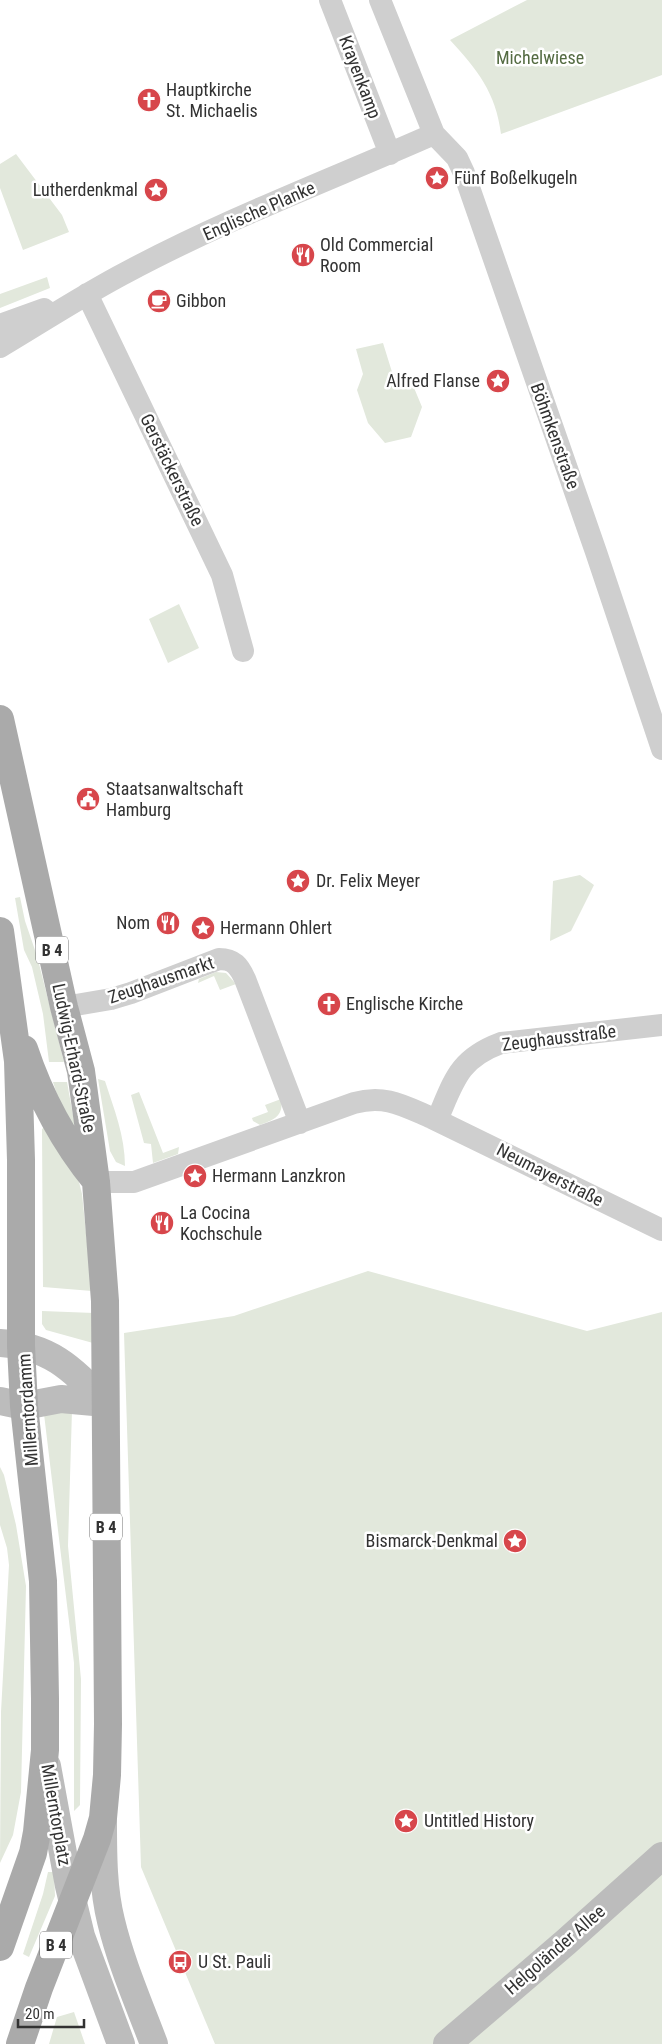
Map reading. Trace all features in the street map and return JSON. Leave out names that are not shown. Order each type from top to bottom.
[{"type":"main road","name":"Ludwig-Erhard-Straße","points":[[0,719],[64,1007],[81,1071],[96,1182],[105,1301],[105,1403]]},
{"type":"main road","points":[[0,931],[19,1074],[21,1160],[10,1345]]},
{"type":"main road","points":[[12,1012],[28,1061],[51,1111],[67,1142],[96,1182]]},
{"type":"main road","name":"Millerntordamm","points":[[44,1750],[45,1625],[43,1581],[12,1403],[10,1345],[30,1348],[60,1361],[105,1403]]},
{"type":"main road","points":[[12,1403],[61,1399],[105,1403]]},
{"type":"main road","name":"B 4","points":[[102,1818],[107,1775],[108,1724],[105,1403]]},
{"type":"main road","name":"Millerntorplatz","points":[[44,1750],[74,1903],[86,1950],[121,2044]]},
{"type":"main road","name":"Millerntorplatz","points":[[0,1947],[34,1853],[44,1750]]},
{"type":"main road","points":[[102,1818],[110,1920],[154,2044]]},
{"type":"main road","name":"Millerntorplatz","points":[[20,2044],[39,1988],[94,1852],[102,1818]]},
{"type":"main road","name":"Helgoländer Allee","points":[[447,2044],[566,1942],[662,1856]]},
{"type":"street","name":"Krayenkamp","points":[[330,0],[390,154]]},
{"type":"street","points":[[380,0],[434,134]]},
{"type":"street","name":"Englische Planke","points":[[0,347],[87,294],[136,267],[217,228],[434,134]]},
{"type":"street","name":"Böhmkenstraße","points":[[434,134],[457,158],[464,173],[593,543],[661,747]]},
{"type":"street","name":"Englische Planke","points":[[0,325],[87,294]]},
{"type":"street","name":"Gerstäckerstraße","points":[[87,294],[222,575],[243,651]]},
{"type":"street","name":"Zeughausmarkt","points":[[64,1007],[111,999],[131,993],[219,959],[234,962],[238,964],[245,979],[300,1123]]},
{"type":"street","name":"Zeughausstraße","points":[[437,1120],[460,1070],[467,1062],[488,1048],[501,1043],[662,1025]]},
{"type":"street","points":[[96,1182],[134,1182],[354,1103],[377,1098],[437,1120]]},
{"type":"street","name":"Neumayerstraße","points":[[437,1120],[662,1230]]},
{"type":"green space","name":"Michelwiese","points":[[527,0],[662,0],[662,75],[501,134],[495,106],[484,82],[469,61],[450,40]]},
{"type":"green space","points":[[16,154],[62,215],[69,232],[23,250],[0,188],[0,164]]},
{"type":"green space","points":[[47,277],[50,288],[0,308],[0,294]]},
{"type":"green space","points":[[383,343],[392,372],[412,383],[422,407],[411,437],[385,443],[368,423],[357,390],[363,374],[356,349]]},
{"type":"green space","points":[[179,604],[199,648],[168,663],[149,619]]},
{"type":"green space","points":[[580,875],[594,885],[571,931],[550,941],[553,881]]},
{"type":"green space","points":[[20,897],[64,1062],[49,1062],[43,1014],[32,967],[24,950],[15,898]]},
{"type":"green space","points":[[216,972],[226,973],[236,984],[220,990],[214,976],[198,983],[199,979]]},
{"type":"green space","points":[[98,1079],[105,1081],[115,1112],[121,1133],[125,1166],[116,1162],[110,1151]]},
{"type":"green space","points":[[53,1082],[67,1082],[76,1132],[70,1134]]},
{"type":"green space","points":[[139,1092],[163,1153],[179,1147],[178,1154],[153,1163],[151,1144],[144,1143],[131,1095]]},
{"type":"green space","points":[[281,1099],[281,1110],[277,1116],[260,1125],[253,1121],[252,1118],[268,1112],[265,1105]]},
{"type":"green space","points":[[49,1124],[76,1170],[82,1194],[92,1291],[43,1287],[42,1129]]},
{"type":"green space","points":[[368,1271],[587,1331],[662,1312],[662,2044],[215,2044],[141,1867],[124,1333],[234,1316]]},
{"type":"green space","points":[[42,1311],[94,1313],[93,1343],[46,1330],[42,1324]]},
{"type":"green space","points":[[72,1410],[68,1546],[81,1679],[80,1805],[74,1811],[74,1663],[44,1414]]},
{"type":"green space","points":[[0,1467],[4,1475],[16,1525],[26,1586],[21,1792],[13,1835],[0,1863],[1,1712],[9,1565],[7,1548],[0,1525]]},
{"type":"green space","points":[[48,1872],[54,1872],[55,1896],[29,1957],[23,1954],[43,1894]]},
{"type":"green space","points":[[74,2012],[85,2044],[49,2044],[57,2017]]},
{"type":"place","name":"Hauptkirche St. Michaelis","points":[[149,100]]},
{"type":"place","name":"Fünf Boßelkugeln","points":[[437,178]]},
{"type":"place","name":"Lutherdenkmal","points":[[156,190]]},
{"type":"place","name":"Old Commercial Room","points":[[303,255]]},
{"type":"place","name":"Gibbon","points":[[159,301]]},
{"type":"place","name":"Alfred Flanse","points":[[498,381]]},
{"type":"place","name":"Staatsanwaltschaft Hamburg","points":[[88,799]]},
{"type":"place","name":"Dr. Felix Meyer","points":[[298,881]]},
{"type":"place","name":"Nom","points":[[168,923]]},
{"type":"place","name":"Hermann Ohlert","points":[[203,928]]},
{"type":"place","name":"Englische Kirche","points":[[329,1004]]},
{"type":"place","name":"Hermann Lanzkron","points":[[195,1176]]},
{"type":"place","name":"La Cocina Kochschule","points":[[162,1223]]},
{"type":"place","name":"Bismarck-Denkmal","points":[[515,1541]]},
{"type":"place","name":"Untitled History","points":[[406,1821]]},
{"type":"place","name":"U St. Pauli","points":[[180,1962]]}]
